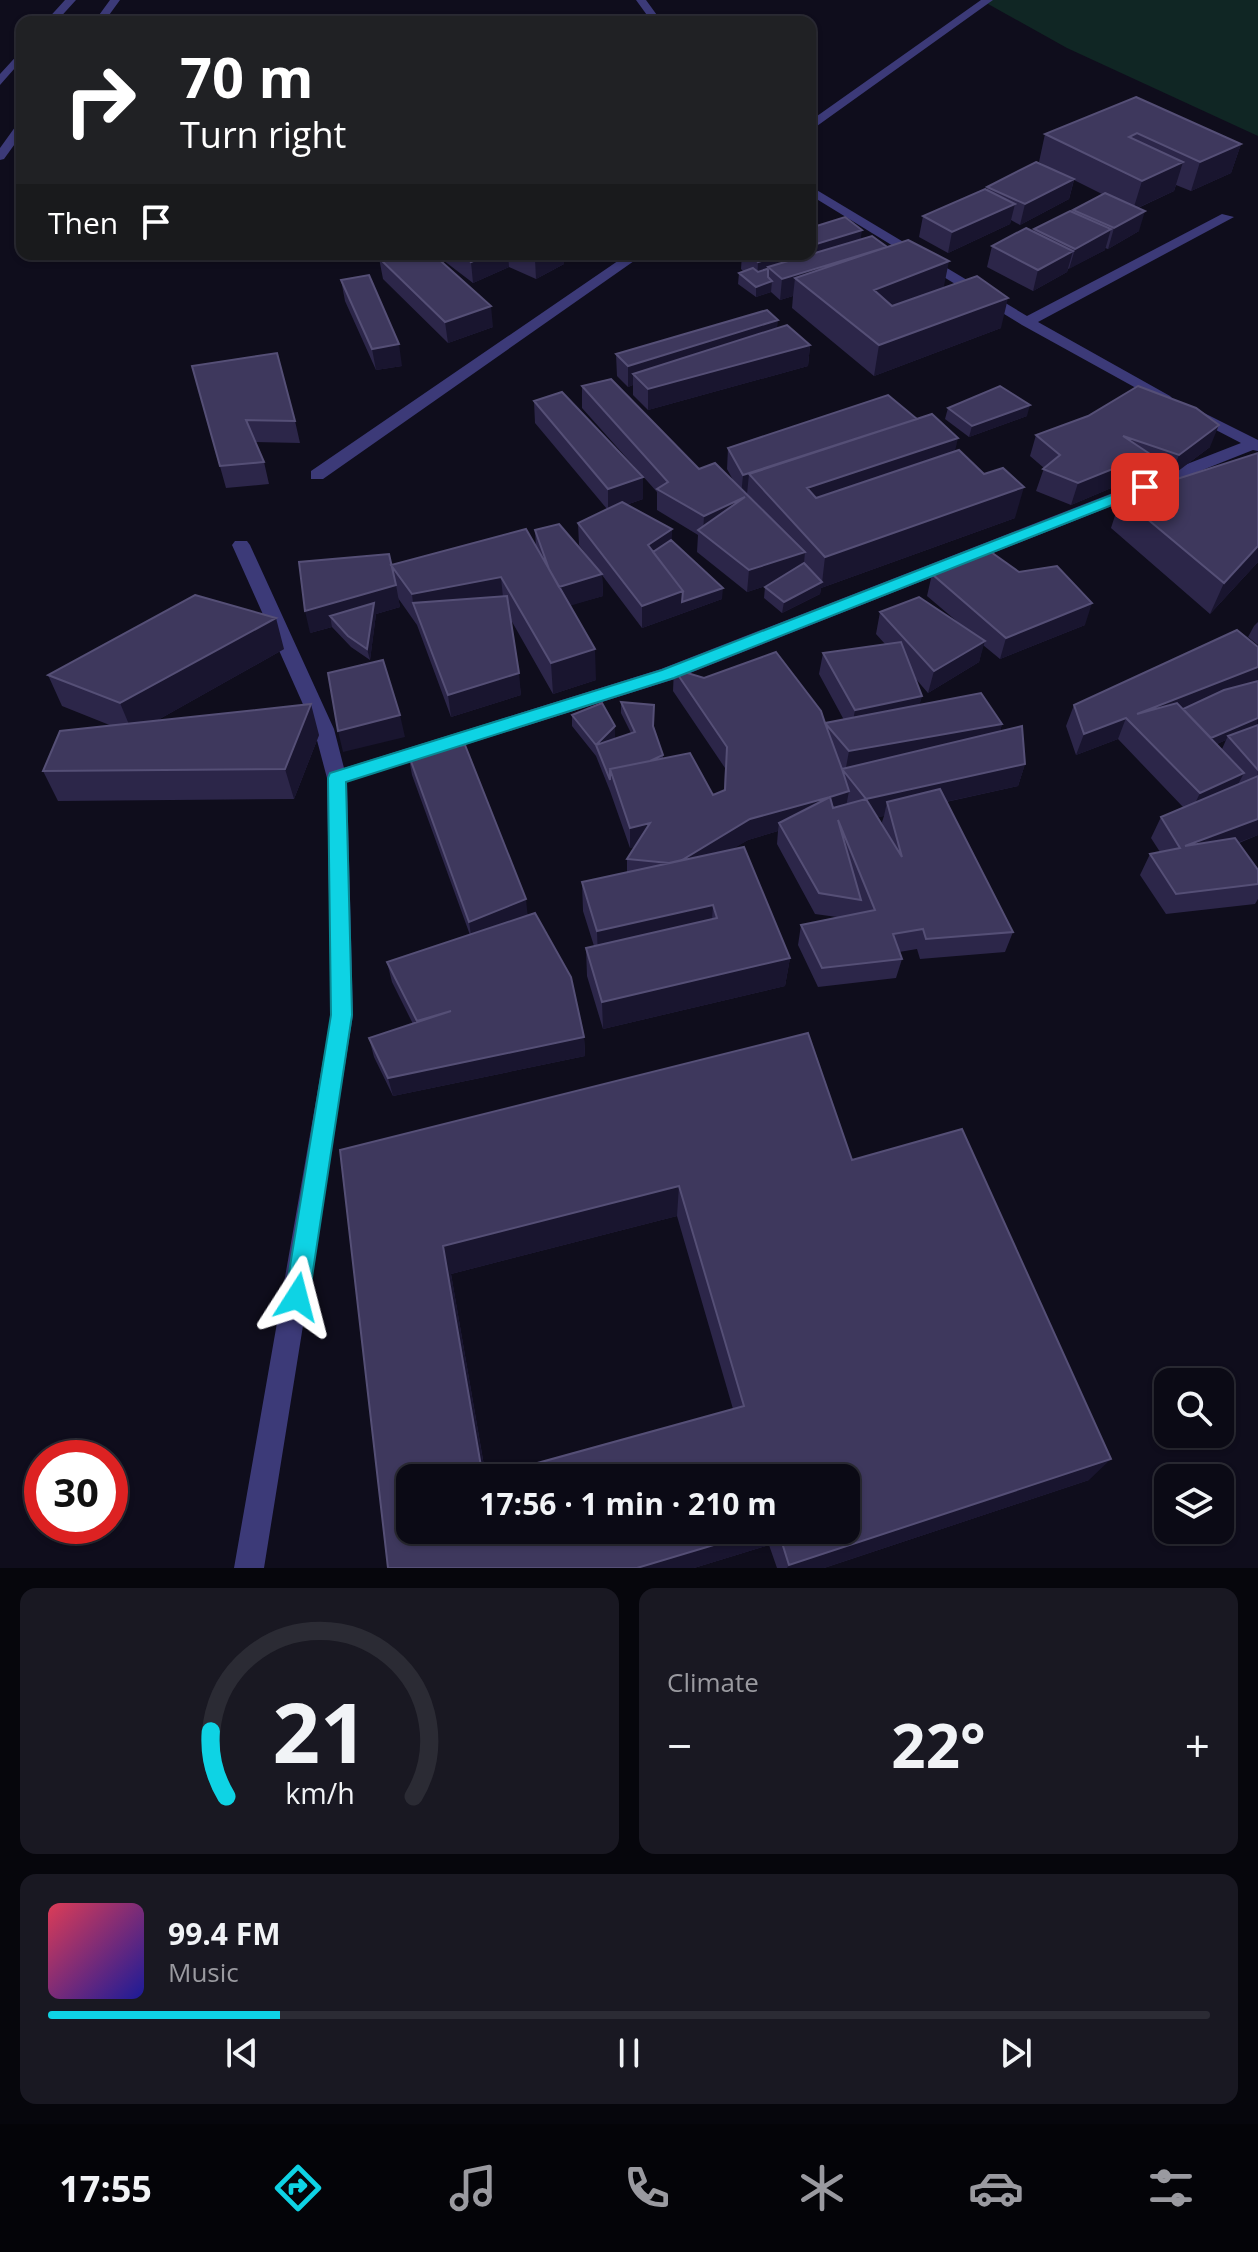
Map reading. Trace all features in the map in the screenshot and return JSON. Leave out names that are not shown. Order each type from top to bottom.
[{"type":"street","points":[[56,16],[71,0]]},
{"type":"street","points":[[816,123],[988,0]]},
{"type":"street","points":[[0,82],[16,61]]},
{"type":"street","points":[[0,156],[16,134]]},
{"type":"street","points":[[816,194],[1113,372],[1256,445]]},
{"type":"street","points":[[1027,322],[1227,217]]},
{"type":"street","points":[[317,475],[628,260]]},
{"type":"street","points":[[337,778],[668,674],[1256,445]]},
{"type":"street","points":[[241,545],[324,729],[337,778],[342,1015],[292,1328],[249,1568]]},
{"type":"green space","points":[[981,0],[1258,0],[1258,136],[1067,48]]},
{"type":"building","points":[[1136,97],[1241,144],[1200,162],[1137,133],[1129,137],[1183,162],[1142,181],[1045,134]]},
{"type":"building","points":[[1036,162],[1074,179],[1025,204],[987,187]]},
{"type":"building","points":[[985,189],[1015,204],[952,232],[923,216]]},
{"type":"building","points":[[1105,193],[1145,211],[1114,228],[1073,210]]},
{"type":"building","points":[[1070,211],[1111,229],[1075,249],[1034,229]]},
{"type":"building","points":[[845,217],[862,230],[816,244],[816,226]]},
{"type":"building","points":[[1026,228],[1073,251],[1038,270],[992,246]]},
{"type":"building","points":[[872,236],[887,247],[782,279],[768,267],[791,260],[816,260],[816,253]]},
{"type":"building","points":[[908,240],[949,261],[874,290],[892,306],[977,276],[1008,298],[879,345],[795,278]]},
{"type":"building","points":[[381,260],[440,260],[491,306],[445,322]]},
{"type":"building","points":[[753,268],[758,272],[767,269],[772,281],[756,287],[739,273]]},
{"type":"building","points":[[369,275],[399,344],[372,349],[341,280]]},
{"type":"building","points":[[767,310],[778,320],[628,366],[616,354]]},
{"type":"building","points":[[787,325],[810,345],[648,389],[633,374]]},
{"type":"building","points":[[277,353],[295,421],[246,420],[264,462],[220,466],[192,366]]},
{"type":"building","points":[[611,379],[699,469],[715,463],[805,552],[749,570],[698,530],[745,497],[704,516],[657,489],[668,482],[582,386]]},
{"type":"building","points":[[1000,386],[1030,405],[972,426],[948,408]]},
{"type":"building","points":[[1138,386],[1196,408],[1219,425],[1179,455],[1123,436],[1150,454],[1078,483],[1043,469],[1060,455],[1036,435],[1088,416]]},
{"type":"building","points":[[562,392],[643,477],[608,489],[534,401]]},
{"type":"building","points":[[888,395],[917,419],[743,475],[728,448]]},
{"type":"building","points":[[932,414],[958,438],[807,488],[816,498],[959,450],[984,474],[1003,468],[1024,487],[825,557],[749,474]]},
{"type":"building","points":[[1258,453],[1258,546],[1224,583],[1121,497]]},
{"type":"building","points":[[622,502],[672,529],[648,545],[683,591],[642,606],[578,523]]},
{"type":"building","points":[[559,524],[602,574],[559,587],[535,530]]},
{"type":"building","points":[[526,529],[595,649],[551,663],[501,577],[412,594],[391,565]]},
{"type":"building","points":[[671,540],[723,588],[682,602],[683,591],[653,552]]},
{"type":"building","points":[[991,552],[1019,572],[1057,566],[1092,603],[1006,638],[932,574]]},
{"type":"building","points":[[389,554],[396,585],[305,611],[299,562]]},
{"type":"building","points":[[804,563],[822,582],[784,602],[765,587]]},
{"type":"building","points":[[195,595],[276,618],[120,703],[48,675]]},
{"type":"building","points":[[507,596],[519,673],[448,695],[413,603]]},
{"type":"building","points":[[919,597],[985,641],[934,671],[880,612]]},
{"type":"building","points":[[374,603],[367,649],[348,636],[330,616]]},
{"type":"building","points":[[1237,630],[1258,647],[1258,667],[1137,714],[1177,703],[1244,773],[1200,793],[1126,718],[1084,734],[1074,705]]},
{"type":"building","points":[[901,642],[922,696],[855,710],[823,653]]},
{"type":"building","points":[[776,652],[821,711],[849,791],[750,819],[682,860],[669,863],[627,859],[650,823],[630,828],[610,769],[690,753],[713,795],[725,790],[727,747],[674,669],[704,678]]},
{"type":"building","points":[[383,660],[400,715],[338,731],[328,673]]},
{"type":"building","points":[[1258,681],[1258,718],[1211,738],[1183,709],[1224,690]]},
{"type":"building","points":[[981,693],[1002,724],[849,751],[825,723]]},
{"type":"building","points":[[621,702],[654,705],[653,726],[663,755],[650,761],[610,769],[610,780],[596,745],[635,732]]},
{"type":"building","points":[[602,703],[615,726],[596,745],[572,715]]},
{"type":"building","points":[[311,704],[285,769],[43,771],[60,731]]},
{"type":"building","points":[[1258,725],[1258,770],[1228,736]]},
{"type":"building","points":[[1022,726],[1025,764],[866,799],[842,769]]},
{"type":"building","points":[[465,745],[526,899],[469,922],[408,753]]},
{"type":"building","points":[[1258,776],[1258,819],[1185,846],[1235,838],[1258,870],[1258,884],[1176,894],[1150,854],[1180,848],[1161,817]]},
{"type":"building","points":[[940,789],[1013,932],[926,939],[923,929],[893,934],[902,959],[822,968],[801,925],[875,910],[838,820],[861,900],[819,893],[779,823],[830,797],[833,808],[866,799],[902,857],[887,802]]},
{"type":"building","points":[[744,847],[790,958],[602,1002],[586,948],[717,918],[713,905],[597,931],[582,882]]},
{"type":"building","points":[[535,913],[571,977],[584,1037],[388,1078],[369,1038],[451,1011],[417,1021],[387,962]]},
{"type":"building","points":[[808,1033],[852,1160],[962,1129],[1111,1459],[860,1542],[860,1464],[534,1464],[744,1406],[679,1186],[443,1246],[481,1464],[396,1464],[396,1544],[717,1544],[637,1568],[388,1568],[340,1150]]},
{"type":"building","points":[[782,1544],[853,1544],[789,1565]]},
{"type":"route","points":[[297,1297],[342,1015],[337,778],[668,674],[1145,487]]}]
